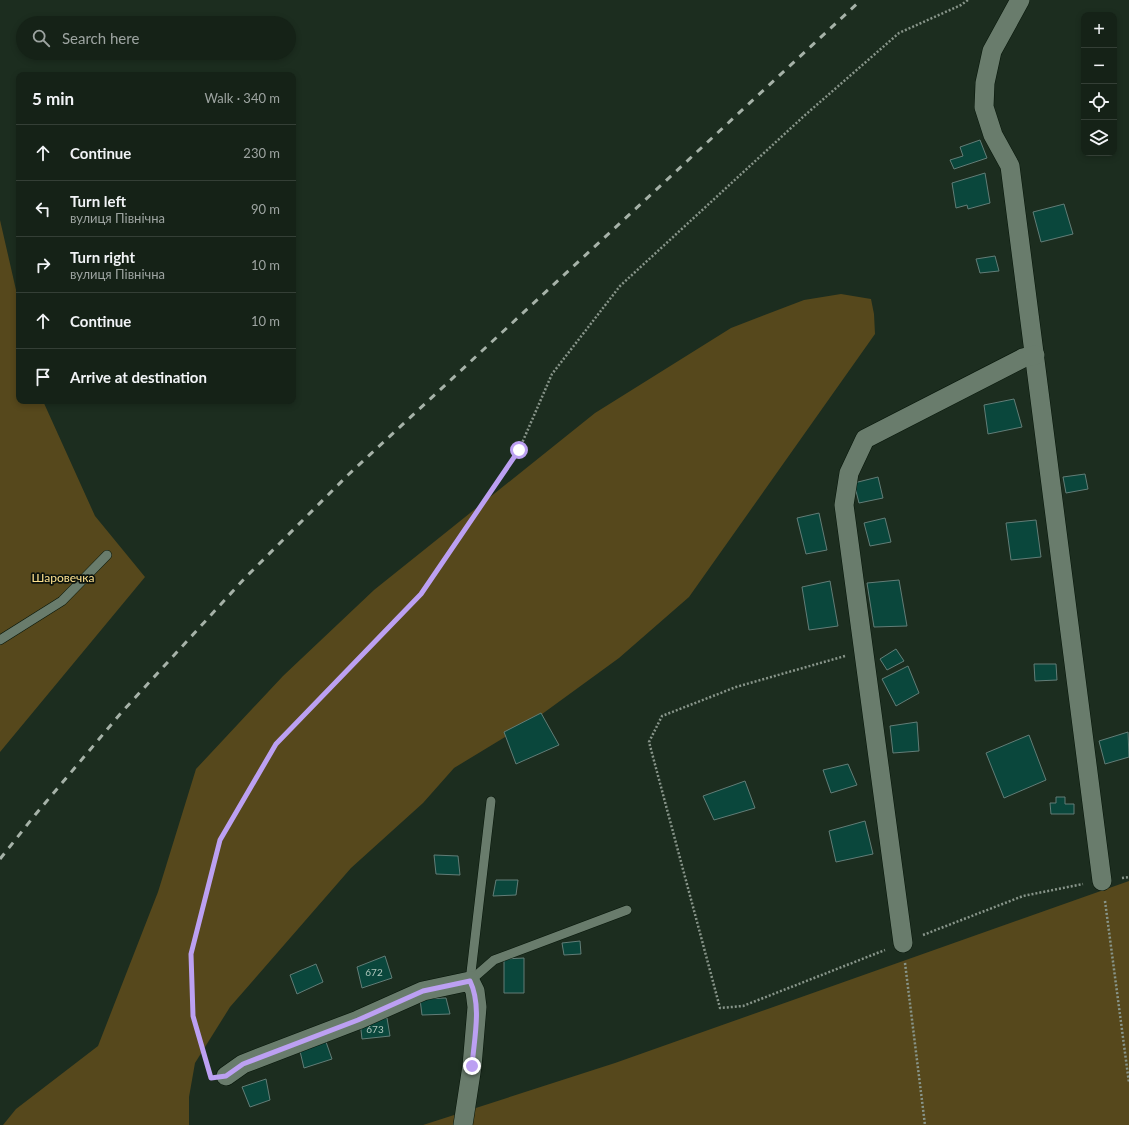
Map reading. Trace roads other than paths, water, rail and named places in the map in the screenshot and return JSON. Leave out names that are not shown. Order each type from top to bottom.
[{"type":"street","points":[[1020,0],[992,51],[985,84],[984,107],[993,135],[1010,166],[1102,881]]},
{"type":"street","points":[[903,943],[844,505],[849,473],[866,439],[1023,358],[1035,355]]},
{"type":"street","points":[[226,1076],[243,1064],[358,1020],[423,991],[470,981],[475,991],[477,1007],[472,1066],[463,1125]]},
{"type":"lane","points":[[0,640],[62,601],[106,555]]},
{"type":"lane","points":[[470,981],[491,801]]},
{"type":"lane","points":[[470,981],[494,960],[627,910]]},
{"type":"railway","points":[[0,859],[121,713],[244,579],[348,475],[861,0]]},
{"type":"park label","name":"Шаровечка","points":[[63,577]]}]
